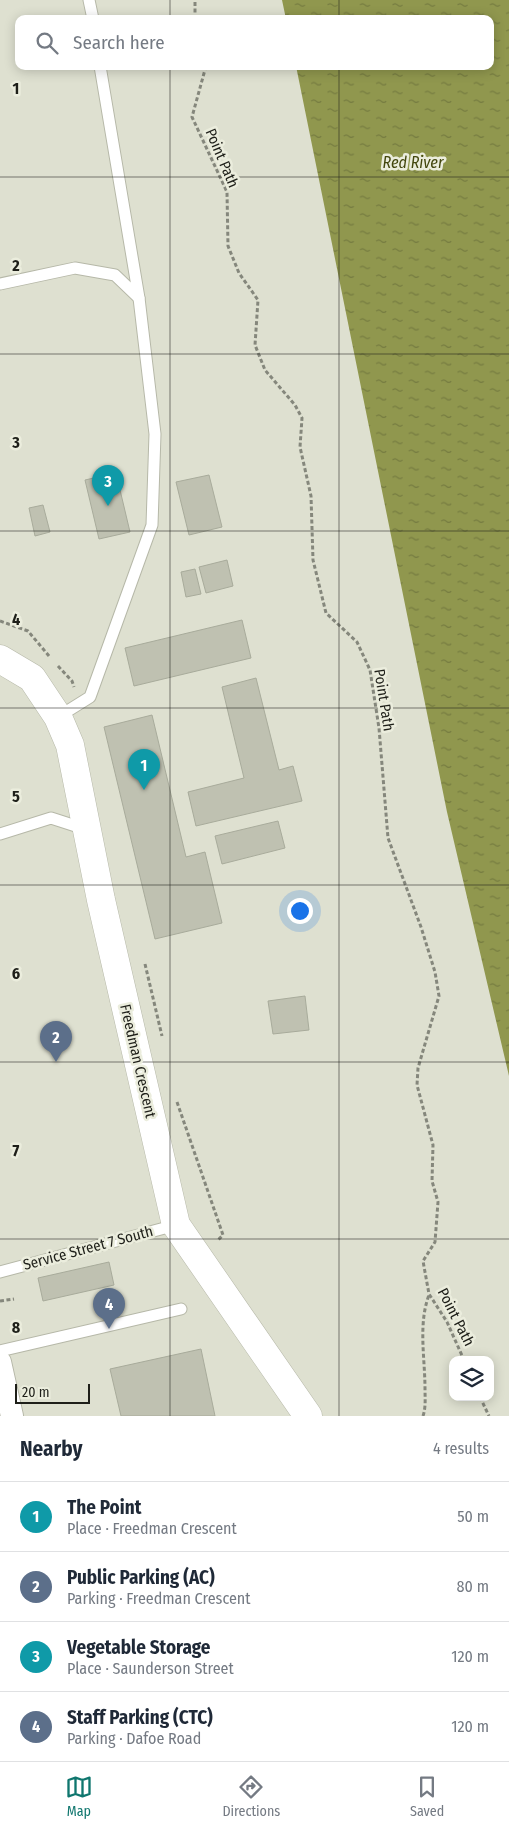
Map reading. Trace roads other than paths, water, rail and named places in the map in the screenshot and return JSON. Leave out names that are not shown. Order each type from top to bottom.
[{"type":"street","name":"Freedman Crescent","points":[[0,658],[32,678],[58,716],[70,745],[86,829],[176,1225],[308,1416]]},
{"type":"street","points":[[0,1362],[12,1416]]},
{"type":"lane","points":[[90,0],[92,15]]},
{"type":"lane","points":[[58,716],[90,697],[152,525],[155,434],[139,298],[101,70]]},
{"type":"lane","points":[[0,284],[75,268],[115,276],[139,298]]},
{"type":"lane","points":[[0,834],[51,818],[86,829]]},
{"type":"lane","name":"Service Street 7 South","points":[[0,1272],[176,1225]]},
{"type":"lane","points":[[0,1352],[181,1309]]},
{"type":"water","name":"Red River","points":[[282,0],[509,0],[509,1076],[447,812],[297,70],[494,70],[494,15],[285,15]]},
{"type":"place","name":"Vegetable Storage","points":[[108,506]]},
{"type":"place","name":"The Point","points":[[144,790]]},
{"type":"place","name":"Public Parking (AC)","points":[[56,1062]]},
{"type":"place","name":"Staff Parking (CTC)","points":[[109,1329]]}]
